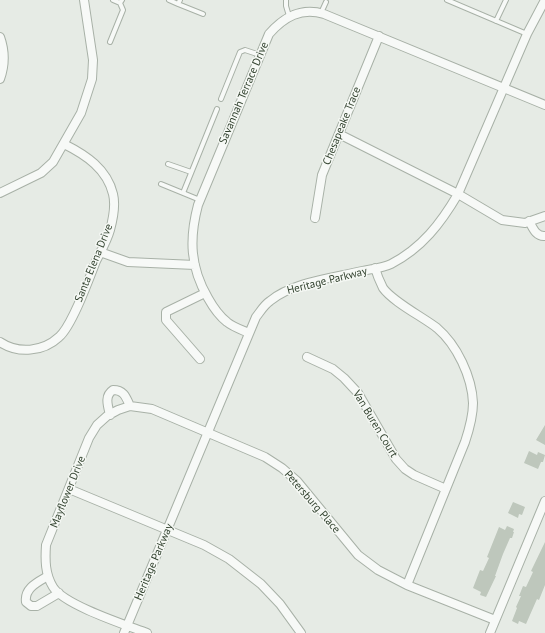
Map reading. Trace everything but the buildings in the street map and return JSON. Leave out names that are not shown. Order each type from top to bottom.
[{"type":"street","points":[[0,193],[41,173],[53,162],[81,113],[92,79],[93,60],[93,48],[84,0]]},
{"type":"street","name":"Heritage Parkway","points":[[126,629],[256,317],[268,302],[284,291],[390,264],[427,238],[445,217],[458,194],[527,34],[545,0]]},
{"type":"street","name":"Savannah Terrace Drive","points":[[249,333],[227,322],[215,311],[205,293],[194,265],[192,239],[194,221],[200,200],[269,34],[276,26],[295,13],[321,13],[545,105]]},
{"type":"street","name":"Chesapeake Trace","points":[[315,218],[322,175],[378,36]]},
{"type":"street","points":[[0,37],[3,46],[4,69],[0,79]]},
{"type":"street","points":[[339,134],[458,194],[502,220],[525,223],[545,216]]},
{"type":"street","name":"Santa Elena Drive","points":[[0,342],[8,348],[26,351],[46,346],[60,337],[70,321],[109,232],[114,212],[113,195],[106,176],[96,165],[64,144]]},
{"type":"street","points":[[529,222],[536,233],[541,237],[545,236]]},
{"type":"street","points":[[100,252],[128,262],[194,265]]},
{"type":"street","points":[[375,268],[384,288],[391,296],[437,328],[452,344],[462,362],[473,404],[470,427],[407,585]]},
{"type":"street","points":[[200,359],[166,320],[166,312],[205,293]]},
{"type":"street","name":"Van Buren Court","points":[[307,357],[333,369],[358,393],[396,459],[405,469],[414,475],[446,489]]},
{"type":"street","points":[[110,415],[107,398],[113,390],[119,390],[124,394],[130,406],[152,409],[208,432]]},
{"type":"street","name":"Mayflower Drive","points":[[130,406],[110,415],[97,425],[89,438],[46,545],[45,563],[48,576],[54,588],[66,599],[126,629],[147,633]]},
{"type":"street","name":"Petersburg Place","points":[[208,432],[265,457],[282,468],[297,481],[358,555],[378,570],[407,585],[495,620]]},
{"type":"street","points":[[69,489],[168,529],[229,559],[261,584],[280,604],[301,633]]},
{"type":"street","points":[[490,633],[545,501]]},
{"type":"street","points":[[48,576],[30,589],[25,596],[26,602],[31,606],[37,606],[59,593]]},
{"type":"lane","points":[[110,42],[123,10],[121,1],[113,0]]},
{"type":"lane","points":[[169,0],[179,2],[203,14]]},
{"type":"lane","points":[[286,0],[286,6],[290,16]]},
{"type":"lane","points":[[447,0],[527,34]]},
{"type":"lane","points":[[496,21],[506,0]]},
{"type":"lane","points":[[321,13],[326,2]]},
{"type":"lane","points":[[221,99],[240,52],[245,50],[260,55]]},
{"type":"lane","points":[[183,193],[217,109]]},
{"type":"lane","points":[[168,164],[191,172]]},
{"type":"lane","points":[[161,184],[200,200]]}]
